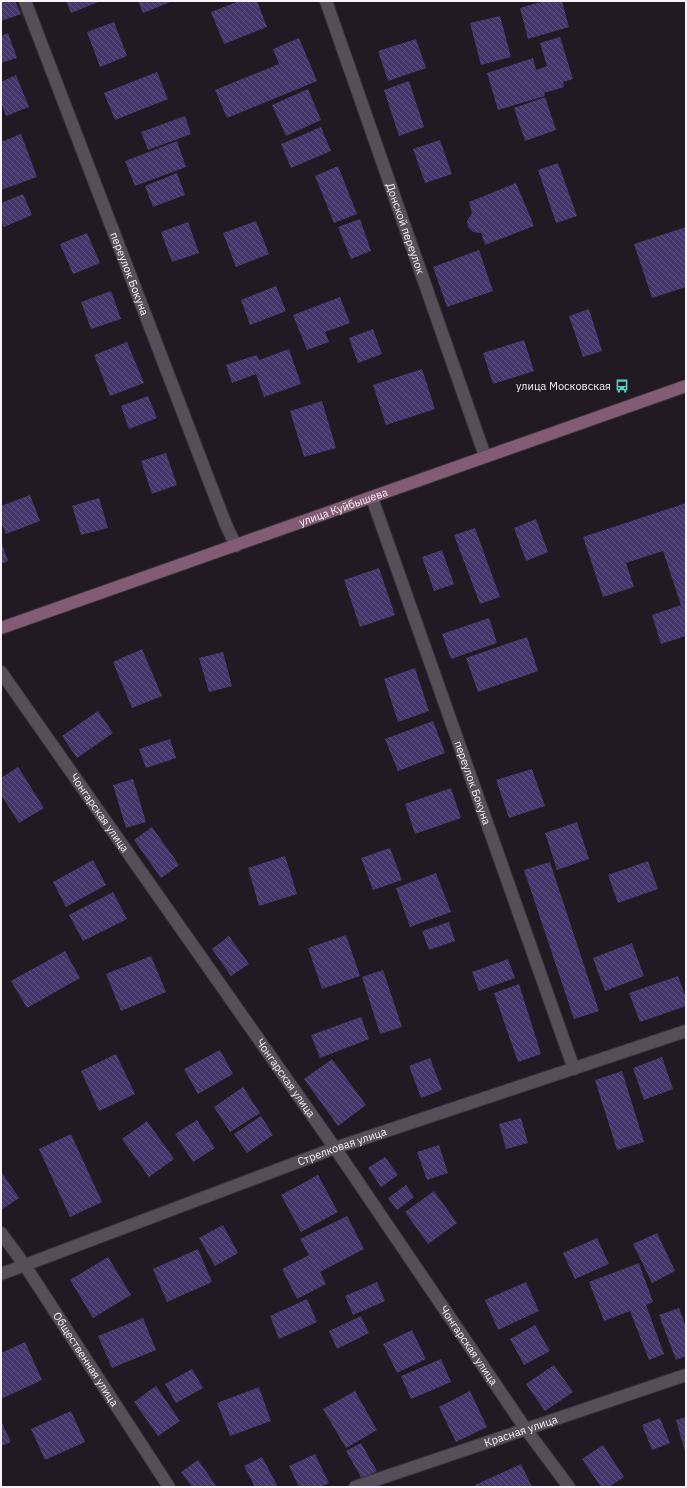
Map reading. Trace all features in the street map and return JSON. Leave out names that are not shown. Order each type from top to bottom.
[{"type":"main road","name":"улица Куйбышева","points":[[1,628],[686,386]]},
{"type":"street","name":"переулок Бокуна","points":[[25,1],[223,518],[236,546]]},
{"type":"street","name":"Донской переулок","points":[[326,1],[485,456]]},
{"type":"street","name":"переулок Бокуна","points":[[372,498],[574,1069]]},
{"type":"street","name":"Чонгарская улица","points":[[1,672],[335,1148],[525,1428],[569,1487]]},
{"type":"street","name":"Стрелковая улица","points":[[1,1274],[24,1264],[335,1148],[686,1031]]},
{"type":"street","name":"Общественная улица","points":[[1,1233],[24,1264],[168,1487]]},
{"type":"street","name":"Красная улица","points":[[355,1487],[525,1428],[686,1375]]},
{"type":"building","points":[[1,1],[15,1],[21,14],[1,21]]},
{"type":"building","points":[[66,1],[101,1],[71,13]]},
{"type":"building","points":[[138,1],[173,1],[143,13]]},
{"type":"building","points":[[239,1],[257,1],[267,27],[224,44],[211,12]]},
{"type":"building","points":[[544,1],[562,1],[569,27],[528,39],[520,8]]},
{"type":"building","points":[[500,16],[511,57],[481,65],[470,23]]},
{"type":"building","points":[[114,22],[127,56],[100,67],[87,32]]},
{"type":"building","points":[[8,33],[17,58],[1,63],[1,36]]},
{"type":"building","points":[[560,37],[573,79],[563,82],[564,87],[544,93],[545,96],[498,110],[487,73],[533,58],[536,70],[547,66],[540,43]]},
{"type":"building","points":[[299,38],[317,81],[227,118],[215,90],[279,64],[273,49]]},
{"type":"building","points":[[416,39],[426,68],[388,81],[378,51]]},
{"type":"building","points":[[157,72],[168,99],[115,120],[104,93]]},
{"type":"building","points":[[16,75],[29,107],[6,116],[1,102],[1,82]]},
{"type":"building","points":[[409,81],[424,127],[399,136],[384,90]]},
{"type":"building","points":[[308,89],[321,120],[286,136],[272,105]]},
{"type":"building","points":[[545,97],[556,130],[525,141],[514,108]]},
{"type":"building","points":[[185,116],[191,134],[148,150],[141,132]]},
{"type":"building","points":[[321,127],[331,151],[291,168],[281,144]]},
{"type":"building","points":[[21,134],[37,177],[1,190],[1,142]]},
{"type":"building","points":[[440,140],[452,174],[425,183],[413,149]]},
{"type":"building","points":[[177,141],[186,167],[135,186],[125,161]]},
{"type":"building","points":[[558,163],[577,216],[556,223],[538,170]]},
{"type":"building","points":[[338,166],[357,214],[334,223],[315,176]]},
{"type":"building","points":[[177,173],[185,195],[153,207],[145,186]]},
{"type":"building","points":[[516,183],[534,226],[485,245],[481,233],[473,232],[468,227],[467,221],[472,213],[469,202]]},
{"type":"building","points":[[23,194],[32,215],[4,227],[1,221],[1,203]]},
{"type":"building","points":[[360,219],[371,251],[351,259],[338,227]]},
{"type":"building","points":[[256,221],[269,254],[236,267],[223,233]]},
{"type":"building","points":[[188,222],[199,253],[172,262],[161,232]]},
{"type":"building","points":[[686,227],[686,287],[652,298],[634,244]]},
{"type":"building","points":[[87,233],[100,263],[73,274],[60,244]]},
{"type":"building","points":[[479,250],[493,291],[447,307],[433,267]]},
{"type":"building","points":[[276,286],[286,311],[250,325],[241,300]]},
{"type":"building","points":[[111,291],[121,319],[91,329],[81,302]]},
{"type":"building","points":[[340,297],[350,323],[325,332],[329,342],[307,350],[293,315]]},
{"type":"building","points":[[589,309],[602,351],[583,357],[569,316]]},
{"type":"building","points":[[373,329],[382,354],[358,363],[349,338]]},
{"type":"building","points":[[524,340],[534,371],[493,384],[483,353]]},
{"type":"building","points":[[127,342],[144,383],[110,396],[94,355]]},
{"type":"building","points":[[289,349],[301,384],[264,397],[256,374],[232,383],[226,365],[257,355],[259,360]]},
{"type":"building","points":[[422,369],[435,409],[386,425],[373,385]]},
{"type":"building","points":[[148,396],[157,418],[129,429],[121,406]]},
{"type":"building","points":[[322,401],[336,448],[304,457],[290,411]]},
{"type":"building","points":[[166,453],[177,485],[152,494],[141,461]]},
{"type":"building","points":[[30,495],[40,521],[6,534],[1,522],[1,506]]},
{"type":"building","points":[[99,498],[108,528],[81,535],[72,506]]},
{"type":"building","points":[[686,503],[686,636],[661,644],[652,615],[681,605],[663,551],[626,563],[634,587],[603,597],[583,537]]},
{"type":"building","points":[[536,519],[548,552],[526,561],[514,528]]},
{"type":"building","points":[[475,528],[500,597],[480,604],[454,535]]},
{"type":"building","points":[[1,541],[8,561],[1,564]]},
{"type":"building","points":[[442,550],[454,584],[434,591],[422,557]]},
{"type":"building","points":[[379,568],[395,615],[360,627],[344,580]]},
{"type":"building","points":[[489,618],[497,643],[451,659],[442,634]]},
{"type":"building","points":[[527,637],[538,671],[478,692],[466,658]]},
{"type":"building","points":[[142,649],[162,696],[132,708],[113,662]]},
{"type":"building","points":[[223,652],[232,686],[209,692],[199,658]]},
{"type":"building","points":[[415,668],[429,711],[398,722],[384,679]]},
{"type":"building","points":[[98,711],[113,733],[77,758],[62,736]]},
{"type":"building","points":[[433,721],[445,753],[398,771],[385,739]]},
{"type":"building","points":[[170,739],[176,758],[146,768],[139,749]]},
{"type":"building","points":[[18,767],[44,808],[19,823],[1,795],[1,778]]},
{"type":"building","points":[[532,769],[545,806],[509,818],[496,780]]},
{"type":"building","points":[[133,779],[146,822],[126,828],[113,785]]},
{"type":"building","points":[[451,788],[461,818],[415,834],[405,804]]},
{"type":"building","points":[[577,822],[589,859],[557,870],[545,833]]},
{"type":"building","points":[[152,827],[179,865],[161,878],[134,840]]},
{"type":"building","points":[[390,848],[402,880],[373,890],[361,858]]},
{"type":"building","points":[[285,856],[297,894],[259,906],[248,868]]},
{"type":"building","points":[[93,860],[106,885],[66,907],[53,882]]},
{"type":"building","points":[[648,861],[658,889],[618,903],[608,875]]},
{"type":"building","points":[[550,862],[599,1011],[574,1019],[524,870]]},
{"type":"building","points":[[436,873],[451,912],[410,927],[396,888]]},
{"type":"building","points":[[113,892],[127,919],[83,941],[69,915]]},
{"type":"building","points":[[449,922],[455,941],[429,950],[422,931]]},
{"type":"building","points":[[346,935],[360,976],[322,989],[308,948]]},
{"type":"building","points":[[229,936],[249,964],[231,976],[212,949]]},
{"type":"building","points":[[632,943],[644,976],[605,991],[593,958]]},
{"type":"building","points":[[65,951],[80,978],[27,1008],[11,981]]},
{"type":"building","points":[[151,956],[166,992],[121,1011],[106,974]]},
{"type":"building","points":[[508,959],[515,978],[479,991],[472,972]]},
{"type":"building","points":[[383,970],[402,1027],[380,1034],[362,977]]},
{"type":"building","points":[[678,976],[686,998],[686,1006],[640,1022],[629,993]]},
{"type":"building","points":[[519,984],[541,1054],[518,1062],[494,993]]},
{"type":"building","points":[[361,1017],[369,1039],[320,1058],[311,1035]]},
{"type":"building","points":[[220,1050],[233,1074],[198,1094],[184,1069]]},
{"type":"building","points":[[116,1054],[135,1094],[99,1111],[81,1071]]},
{"type":"building","points":[[662,1057],[673,1089],[644,1100],[633,1068]]},
{"type":"building","points":[[430,1058],[442,1090],[421,1098],[409,1066]]},
{"type":"building","points":[[332,1059],[366,1105],[338,1126],[304,1079]]},
{"type":"building","points":[[622,1071],[644,1142],[617,1150],[595,1080]]},
{"type":"building","points":[[243,1087],[260,1113],[230,1132],[214,1107]]},
{"type":"building","points":[[261,1116],[273,1135],[247,1153],[234,1134]]},
{"type":"building","points":[[521,1118],[528,1143],[506,1149],[499,1124]]},
{"type":"building","points":[[197,1120],[215,1148],[193,1162],[175,1134]]},
{"type":"building","points":[[147,1121],[174,1159],[149,1177],[122,1139]]},
{"type":"building","points":[[71,1134],[102,1202],[70,1217],[39,1149]]},
{"type":"building","points":[[439,1145],[448,1173],[427,1180],[417,1152]]},
{"type":"building","points":[[385,1157],[398,1175],[381,1187],[368,1168]]},
{"type":"building","points":[[1,1171],[19,1198],[1,1210]]},
{"type":"building","points":[[318,1175],[338,1212],[301,1232],[281,1195]]},
{"type":"building","points":[[406,1185],[414,1197],[397,1210],[388,1198]]},
{"type":"building","points":[[434,1191],[457,1223],[428,1244],[405,1212]]},
{"type":"building","points":[[347,1216],[364,1249],[320,1272],[326,1284],[297,1299],[282,1269],[309,1255],[300,1239]]},
{"type":"building","points":[[223,1225],[238,1253],[215,1266],[199,1238]]},
{"type":"building","points":[[657,1233],[675,1271],[652,1283],[633,1244]]},
{"type":"building","points":[[597,1238],[609,1264],[575,1279],[563,1253]]},
{"type":"building","points":[[198,1249],[212,1282],[167,1302],[153,1269]]},
{"type":"building","points":[[108,1257],[131,1295],[93,1318],[70,1280]]},
{"type":"building","points":[[639,1263],[653,1302],[646,1305],[664,1354],[649,1360],[630,1311],[604,1321],[589,1282]]},
{"type":"building","points":[[377,1282],[385,1301],[353,1315],[345,1296]]},
{"type":"building","points":[[526,1282],[539,1311],[498,1330],[485,1300]]},
{"type":"building","points":[[307,1299],[317,1322],[279,1339],[270,1316]]},
{"type":"building","points":[[679,1308],[686,1327],[686,1356],[676,1360],[659,1315]]},
{"type":"building","points":[[361,1316],[369,1333],[337,1349],[329,1331]]},
{"type":"building","points":[[143,1318],[156,1350],[112,1368],[98,1336]]},
{"type":"building","points":[[535,1325],[550,1351],[524,1365],[510,1339]]},
{"type":"building","points":[[412,1330],[426,1359],[397,1373],[383,1344]]},
{"type":"building","points":[[25,1342],[42,1380],[1,1399],[1,1353]]},
{"type":"building","points":[[441,1359],[451,1382],[411,1399],[401,1376]]},
{"type":"building","points":[[554,1365],[573,1392],[545,1411],[526,1384]]},
{"type":"building","points":[[192,1369],[203,1388],[176,1403],[165,1384]]},
{"type":"building","points":[[156,1386],[180,1421],[158,1436],[134,1402]]},
{"type":"building","points":[[259,1387],[271,1421],[230,1436],[217,1403]]},
{"type":"building","points":[[355,1391],[377,1430],[346,1448],[323,1409]]},
{"type":"building","points":[[470,1391],[487,1427],[456,1442],[439,1407]]},
{"type":"building","points":[[71,1411],[85,1442],[45,1460],[31,1429]]},
{"type":"building","points":[[686,1417],[686,1455],[676,1420]]},
{"type":"building","points":[[660,1418],[670,1443],[652,1450],[642,1425]]},
{"type":"building","points":[[1,1421],[11,1442],[1,1446]]},
{"type":"building","points":[[361,1443],[377,1471],[362,1479],[346,1451]]},
{"type":"building","points":[[603,1445],[624,1477],[609,1487],[601,1487],[582,1459]]},
{"type":"building","points":[[315,1454],[329,1483],[320,1487],[299,1487],[289,1466]]},
{"type":"building","points":[[262,1457],[278,1487],[255,1487],[244,1466]]},
{"type":"building","points":[[198,1460],[217,1487],[192,1487],[181,1472]]},
{"type":"building","points":[[521,1464],[532,1487],[476,1487],[475,1485]]},
{"type":"place","name":"улица Московская","points":[[622,386]]}]
